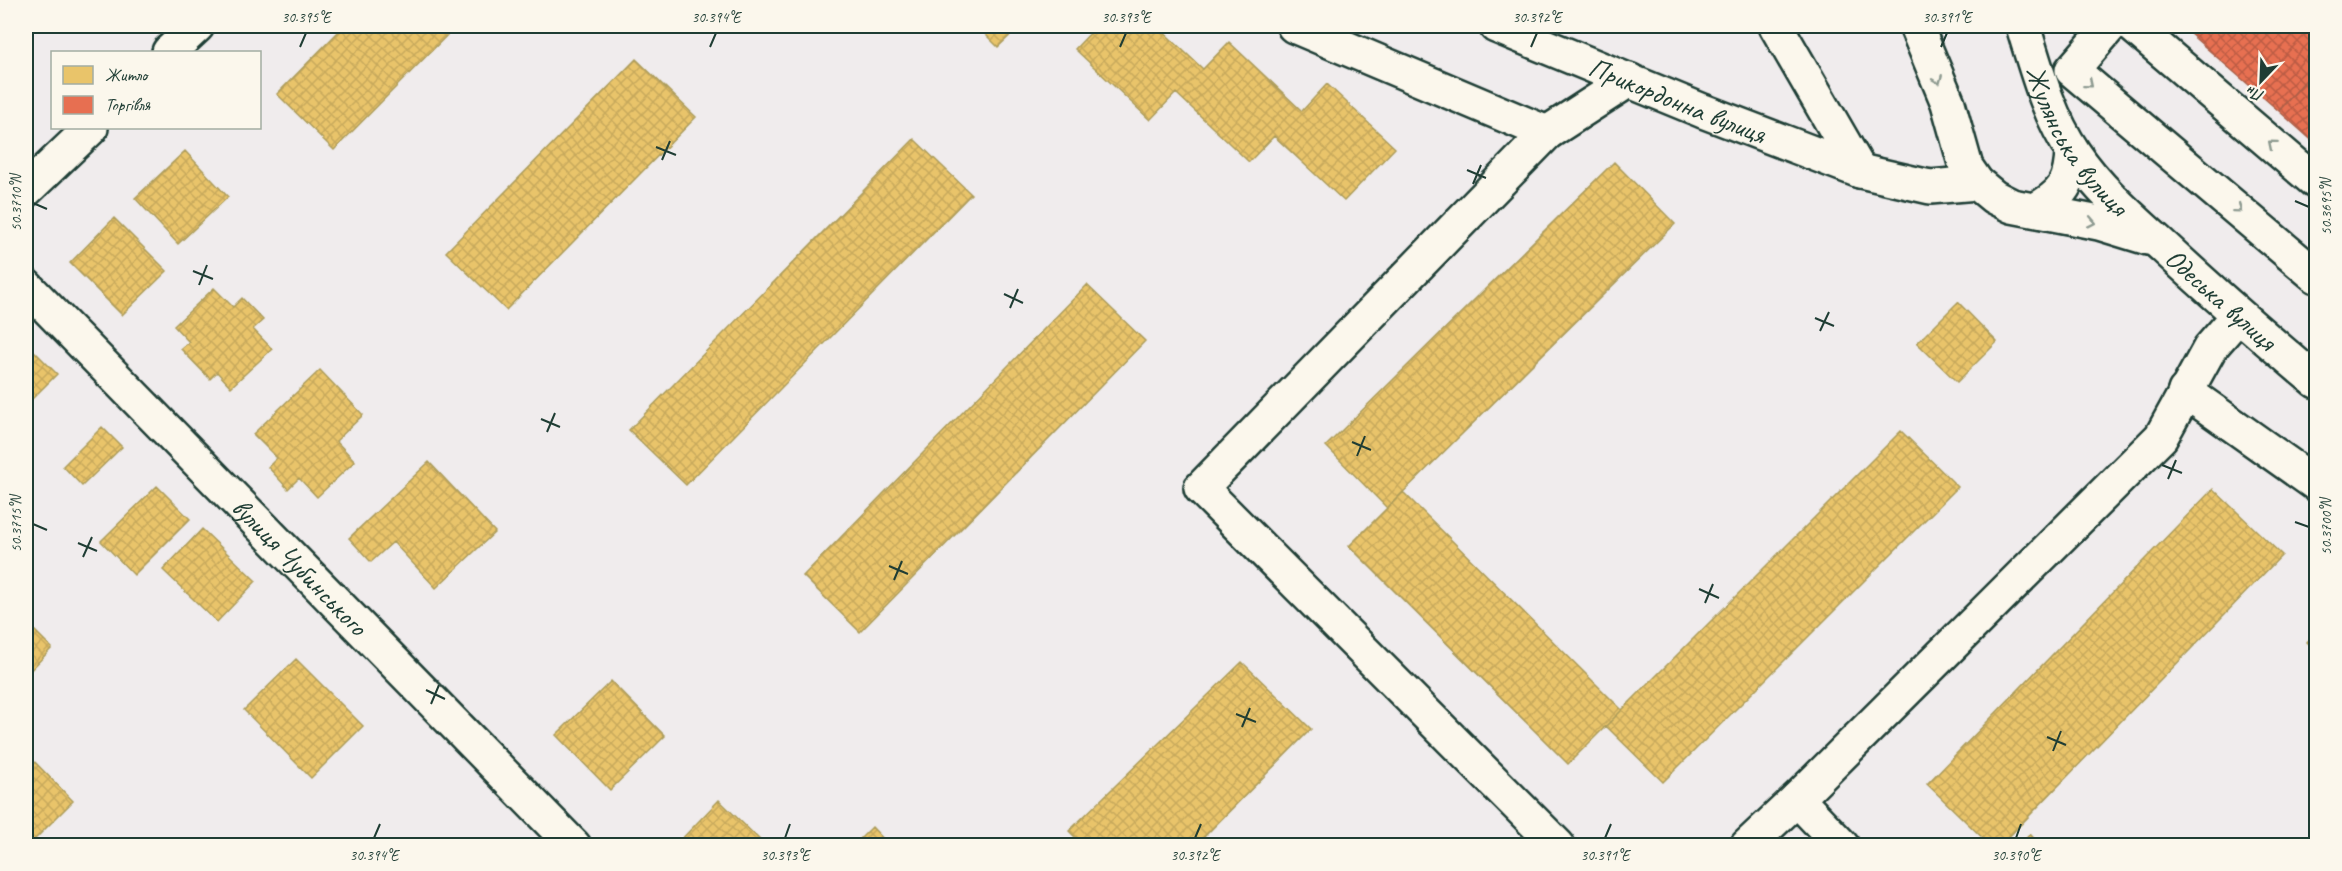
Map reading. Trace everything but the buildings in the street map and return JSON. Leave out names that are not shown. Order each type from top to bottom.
[{"type":"street","points":[[170,51],[197,26]]},
{"type":"street","points":[[1294,26],[1546,133]]},
{"type":"street","name":"Прикордонна вулиця","points":[[1496,26],[1629,81],[1860,171],[1930,187],[1977,183]]},
{"type":"street","points":[[1776,26],[1860,171]]},
{"type":"street","points":[[1916,26],[1947,103],[1966,167],[1977,183],[1994,197],[2012,206],[2099,223],[2155,240]]},
{"type":"street","name":"Жулянська вулиця","points":[[2023,26],[2049,103],[2072,151],[2092,177],[2155,240]]},
{"type":"street","points":[[2110,26],[2072,70],[2316,276]]},
{"type":"street","points":[[2133,26],[2316,182]]},
{"type":"street","points":[[1558,846],[1201,488],[1546,133],[1629,81]]},
{"type":"street","points":[[26,190],[90,129]]},
{"type":"street","points":[[2035,210],[2053,201],[2063,188],[2071,172],[2072,151]]},
{"type":"street","name":"Одеська вулиця","points":[[2155,240],[2238,316],[2316,381]]},
{"type":"street","name":"вулиця Чубинського","points":[[26,286],[574,846]]},
{"type":"street","points":[[1747,846],[2161,437],[2210,348],[2238,316]]},
{"type":"street","points":[[2185,391],[2316,484]]},
{"type":"street","points":[[1797,799],[1842,846]]}]
